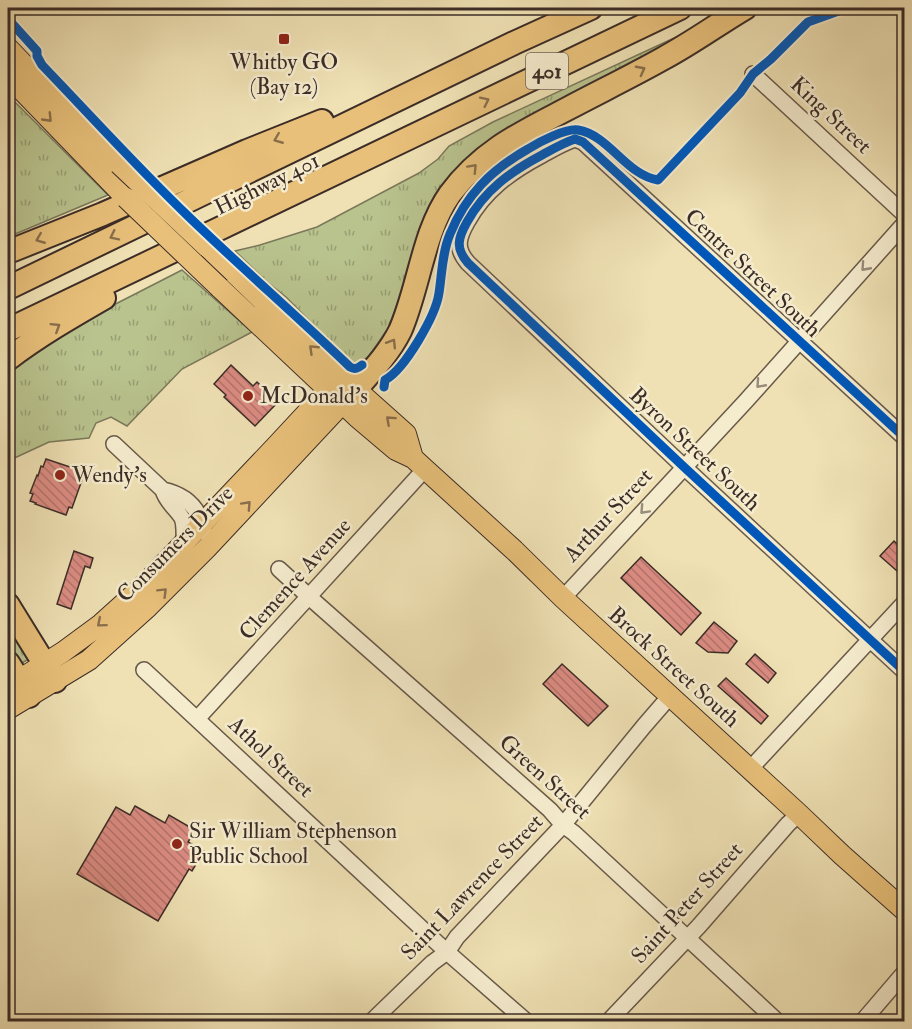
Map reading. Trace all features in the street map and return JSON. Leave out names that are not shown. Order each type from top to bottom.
[{"type":"highway","points":[[8,252],[103,214],[247,151],[511,45],[565,8]]},
{"type":"highway","name":"Highway 401","points":[[8,288],[591,8]]},
{"type":"highway","name":"Highway 401","points":[[8,330],[681,8]]},
{"type":"highway","points":[[342,389],[380,361],[391,347],[399,333],[442,208],[450,195],[479,162],[507,141],[663,58],[745,8]]},
{"type":"highway","points":[[8,359],[65,321],[144,275],[413,135]]},
{"type":"highway","points":[[8,605],[50,672]]},
{"type":"main road","name":"Brock Street South","points":[[8,49],[119,164],[240,279],[342,389]]},
{"type":"main road","name":"Brock Street South","points":[[10,82],[220,288],[342,389],[406,434],[419,464],[904,910]]},
{"type":"main road","name":"Consumers Drive","points":[[50,672],[63,652],[101,624],[141,588],[275,447],[342,389]]},
{"type":"main road","name":"Consumers Drive","points":[[8,709],[16,681],[89,660],[148,607],[207,548],[342,389]]},
{"type":"street","name":"King Street","points":[[753,74],[904,214]]},
{"type":"street","name":"Byron Street South","points":[[575,139],[519,168],[489,191],[476,206],[458,240],[461,254],[904,671]]},
{"type":"street","name":"Centre Street South","points":[[575,139],[583,142],[904,437]]},
{"type":"street","name":"Arthur Street","points":[[563,598],[904,224]]},
{"type":"street","points":[[114,444],[163,490],[165,497],[182,518],[184,543]]},
{"type":"street","name":"Clemence Avenue","points":[[197,719],[309,597],[419,464]]},
{"type":"street","points":[[163,490],[177,493],[196,509],[202,523],[207,548]]},
{"type":"street","name":"Green Street","points":[[279,569],[550,810],[563,825],[778,1022]]},
{"type":"street","points":[[750,769],[904,603]]},
{"type":"street","name":"Athol Street","points":[[144,670],[447,952],[527,1022]]},
{"type":"street","name":"Saint Lawrence Street","points":[[371,1022],[432,963],[447,952],[457,937],[563,825],[670,696]]},
{"type":"street","name":"Saint Peter Street","points":[[608,1022],[688,938],[788,824],[800,814]]},
{"type":"street","points":[[862,1022],[904,973]]},
{"type":"green space","points":[[700,26],[492,139],[404,285],[389,327],[369,356],[361,362],[351,363],[286,297],[235,251],[317,227],[419,173],[438,159],[449,146],[493,122]]},
{"type":"green space","points":[[9,98],[108,195],[8,237]]},
{"type":"green space","points":[[182,270],[252,332],[182,369],[127,426],[111,417],[96,423],[89,438],[49,442],[8,461],[8,369],[55,335]]},
{"type":"green space","points":[[8,621],[29,659],[20,664],[8,645]]},
{"type":"building","name":"McDonald's","points":[[231,365],[253,386],[257,382],[278,402],[255,426],[224,397],[226,395],[214,384]]},
{"type":"building","points":[[46,459],[82,471],[79,479],[82,480],[72,508],[69,507],[66,515],[30,501],[33,494],[30,493]]},
{"type":"building","points":[[894,541],[904,551],[904,563],[897,571],[880,556]]},
{"type":"building","points":[[74,551],[93,558],[90,568],[85,566],[71,609],[57,604]]},
{"type":"building","points":[[641,557],[701,613],[681,635],[621,578]]},
{"type":"building","points":[[714,622],[737,641],[728,653],[708,652],[696,643]]},
{"type":"building","points":[[755,654],[776,673],[768,683],[746,664]]},
{"type":"building","points":[[562,664],[608,706],[588,726],[543,684]]},
{"type":"building","points":[[726,678],[768,716],[761,724],[718,686]]},
{"type":"building","points":[[135,806],[165,823],[169,815],[195,830],[188,842],[204,851],[192,871],[189,869],[158,921],[77,874],[116,807],[130,815]]},
{"type":"cycle path","points":[[384,387],[385,380],[401,365],[418,341],[437,303],[445,249],[456,220],[472,196],[491,175],[545,139],[567,131],[578,130],[599,139],[636,171],[658,180],[740,93],[753,74],[808,22],[847,8]]},
{"type":"cycle path","points":[[9,20],[37,51],[42,65],[170,198],[350,367],[356,368],[362,365]]},
{"type":"cycle path","points":[[904,437],[583,142],[575,139],[566,142],[509,175],[482,200],[464,228],[459,243],[461,253],[468,263],[904,671]]},
{"type":"place","name":"Whitby GO (Bay 12)","points":[[284,39]]},
{"type":"place","name":"McDonald's","points":[[248,396]]},
{"type":"place","name":"Wendy's","points":[[60,475]]},
{"type":"place","name":"Sir William Stephenson Public School","points":[[177,844]]}]
